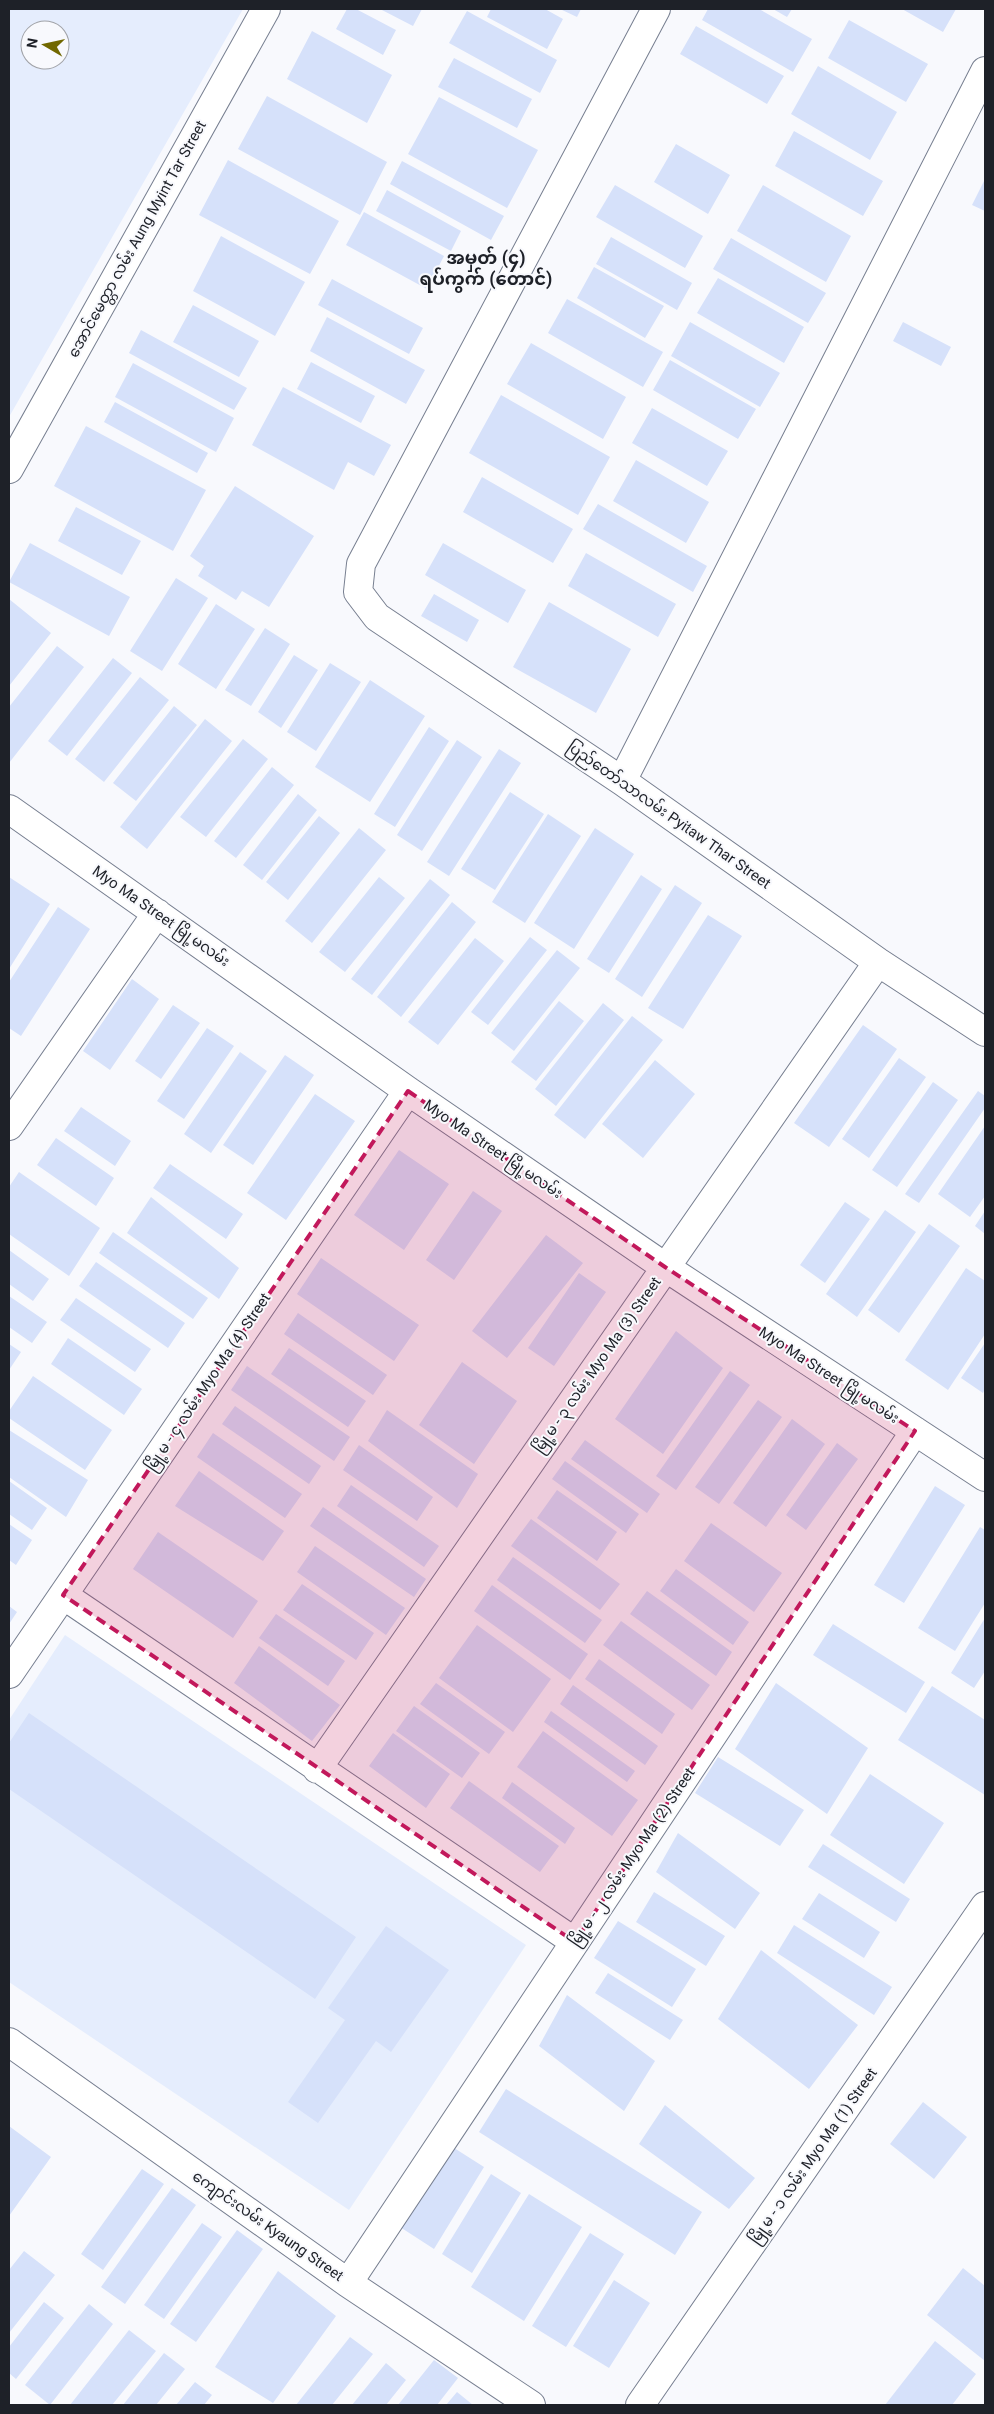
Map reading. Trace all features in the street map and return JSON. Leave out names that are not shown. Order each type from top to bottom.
[{"type":"street","name":"အောင်မေတ္တာ လမ်း Aung Myint Tar Street","points":[[9,469],[266,9]]},
{"type":"street","name":"ပြည်တော်သာလမ်း Pyitaw Thar Street","points":[[656,9],[361,564],[358,592],[377,617],[622,780],[878,962],[985,1032]]},
{"type":"street","points":[[622,780],[985,71]]},
{"type":"street","name":"Myo Ma Street မြို့မလမ်း","points":[[9,809],[408,1091],[665,1268],[985,1477]]},
{"type":"street","points":[[9,1126],[157,913]]},
{"type":"street","name":"မြို့မ - ၃ လမ်း Myo Ma (3) Street","points":[[317,1769],[878,962]]},
{"type":"street","name":"မြို့မ - ၄ လမ်း Myo Ma (4) Street","points":[[9,1674],[408,1091]]},
{"type":"street","name":"မြို့မ - ၂ လမ်း Myo Ma (2) Street","points":[[348,2283],[915,1431]]},
{"type":"street","points":[[62,1595],[575,1942]]},
{"type":"street","name":"မြို့မ - ၁ လမ်း Myo Ma (1) Street","points":[[640,2405],[985,1906]]},
{"type":"street","name":"ကျောင်းလမ်း Kyaung Street","points":[[9,2042],[348,2283],[531,2405]]},
{"type":"highlighted area","points":[[408,1091],[665,1267],[915,1431],[575,1942],[63,1595]]},
{"type":"shaded area","points":[[9,9],[243,9],[9,417]]},
{"type":"shaded area","points":[[65,1635],[526,1945],[349,2210],[9,1982],[9,1720]]},
{"type":"building","points":[[347,9],[356,9],[396,30],[383,55],[336,29]]},
{"type":"building","points":[[380,9],[422,9],[413,26]]},
{"type":"building","points":[[491,9],[545,9],[563,19],[547,49],[487,17]]},
{"type":"building","points":[[560,9],[581,9],[577,17]]},
{"type":"building","points":[[708,9],[759,9],[812,39],[793,72],[702,20]]},
{"type":"building","points":[[773,9],[792,9],[787,17]]},
{"type":"building","points":[[902,9],[956,9],[943,32]]},
{"type":"building","points":[[467,11],[557,60],[540,93],[449,43]]},
{"type":"building","points":[[849,20],[928,64],[906,102],[828,58]]},
{"type":"building","points":[[696,26],[784,76],[767,104],[680,54]]},
{"type":"building","points":[[312,31],[392,75],[367,123],[287,79]]},
{"type":"building","points":[[454,58],[532,99],[517,128],[438,87]]},
{"type":"building","points":[[818,66],[897,112],[870,160],[791,114]]},
{"type":"building","points":[[267,96],[387,162],[360,215],[238,149]]},
{"type":"building","points":[[439,97],[538,150],[507,208],[408,154]]},
{"type":"building","points":[[794,131],[883,181],[863,216],[775,166]]},
{"type":"building","points":[[676,144],[730,175],[708,214],[654,182]]},
{"type":"building","points":[[228,160],[339,221],[310,274],[199,215]]},
{"type":"building","points":[[402,161],[504,216],[491,240],[390,184]]},
{"type":"building","points":[[985,179],[985,211],[972,205]]},
{"type":"building","points":[[615,185],[703,236],[685,268],[596,217]]},
{"type":"building","points":[[763,185],[851,236],[826,282],[737,231]]},
{"type":"building","points":[[387,190],[461,231],[451,251],[376,211]]},
{"type":"building","points":[[364,212],[444,256],[427,289],[346,245]]},
{"type":"building","points":[[221,236],[305,282],[275,336],[193,291]]},
{"type":"building","points":[[611,237],[692,283],[677,310],[596,264]]},
{"type":"building","points":[[731,238],[826,293],[808,323],[713,269]]},
{"type":"building","points":[[594,267],[664,306],[645,338],[577,298]]},
{"type":"building","points":[[718,278],[804,327],[784,363],[697,313]]},
{"type":"building","points":[[332,279],[423,328],[409,354],[318,305]]},
{"type":"building","points":[[567,299],[663,352],[643,387],[548,333]]},
{"type":"building","points":[[193,305],[259,341],[239,377],[173,342]]},
{"type":"building","points":[[327,317],[425,370],[406,404],[310,351]]},
{"type":"building","points":[[690,322],[780,373],[760,407],[671,356]]},
{"type":"building","points":[[903,322],[951,347],[941,366],[893,341]]},
{"type":"building","points":[[141,330],[247,388],[234,410],[129,353]]},
{"type":"building","points":[[531,343],[626,397],[603,439],[507,384]]},
{"type":"building","points":[[670,360],[756,409],[738,439],[653,390]]},
{"type":"building","points":[[311,362],[375,396],[361,423],[297,389]]},
{"type":"building","points":[[133,363],[234,418],[216,452],[115,397]]},
{"type":"building","points":[[283,387],[391,445],[374,476],[348,462],[334,490],[252,445]]},
{"type":"building","points":[[501,395],[610,457],[578,515],[469,453]]},
{"type":"building","points":[[115,402],[208,453],[197,473],[104,422]]},
{"type":"building","points":[[652,408],[728,451],[707,486],[632,443]]},
{"type":"building","points":[[86,426],[206,490],[173,551],[54,486]]},
{"type":"building","points":[[636,460],[709,502],[686,543],[613,501]]},
{"type":"building","points":[[482,477],[573,529],[553,563],[463,512]]},
{"type":"building","points":[[235,486],[314,536],[269,607],[242,591],[236,600],[198,576],[204,566],[190,556]]},
{"type":"building","points":[[598,504],[707,566],[693,592],[583,529]]},
{"type":"building","points":[[76,507],[141,541],[122,575],[58,541]]},
{"type":"building","points":[[30,543],[130,597],[109,636],[9,582]]},
{"type":"building","points":[[443,543],[526,590],[508,623],[425,575]]},
{"type":"building","points":[[586,553],[676,604],[658,637],[568,586]]},
{"type":"building","points":[[176,578],[208,598],[162,671],[130,651]]},
{"type":"building","points":[[434,594],[479,620],[467,642],[421,616]]},
{"type":"building","points":[[9,599],[51,633],[9,686]]},
{"type":"building","points":[[549,602],[631,649],[596,713],[513,667]]},
{"type":"building","points":[[216,604],[255,629],[216,689],[178,664]]},
{"type":"building","points":[[265,628],[290,644],[251,706],[225,690]]},
{"type":"building","points":[[57,646],[84,667],[9,763],[9,707]]},
{"type":"building","points":[[294,655],[318,670],[281,728],[258,712]]},
{"type":"building","points":[[113,658],[132,673],[67,756],[48,741]]},
{"type":"building","points":[[330,663],[361,682],[316,751],[287,732]]},
{"type":"building","points":[[140,677],[169,700],[104,782],[75,759]]},
{"type":"building","points":[[370,680],[425,716],[370,802],[315,767]]},
{"type":"building","points":[[174,706],[197,725],[136,801],[113,783]]},
{"type":"building","points":[[205,719],[232,741],[147,849],[120,827]]},
{"type":"building","points":[[429,727],[449,741],[395,827],[374,814]]},
{"type":"building","points":[[243,739],[268,759],[206,837],[180,817]]},
{"type":"building","points":[[457,740],[482,757],[422,851],[397,835]]},
{"type":"building","points":[[499,749],[521,763],[449,876],[427,862]]},
{"type":"building","points":[[272,767],[294,785],[236,858],[214,841]]},
{"type":"building","points":[[510,792],[544,814],[495,890],[461,869]]},
{"type":"building","points":[[298,794],[317,810],[262,880],[243,865]]},
{"type":"building","points":[[548,814],[581,836],[525,923],[492,902]]},
{"type":"building","points":[[319,816],[340,833],[288,900],[266,882]]},
{"type":"building","points":[[359,828],[386,850],[312,943],[285,921]]},
{"type":"building","points":[[595,828],[634,854],[574,949],[534,923]]},
{"type":"building","points":[[641,875],[662,889],[609,973],[587,959]]},
{"type":"building","points":[[9,877],[50,904],[9,969]]},
{"type":"building","points":[[379,877],[405,898],[345,972],[319,952]]},
{"type":"building","points":[[430,879],[450,895],[372,995],[351,979]]},
{"type":"building","points":[[675,885],[702,903],[642,997],[615,979]]},
{"type":"building","points":[[452,902],[476,922],[401,1017],[377,997]]},
{"type":"building","points":[[58,907],[90,929],[21,1036],[9,1028],[9,982]]},
{"type":"building","points":[[708,915],[742,936],[683,1029],[648,1008]]},
{"type":"building","points":[[530,937],[547,950],[488,1025],[471,1012]]},
{"type":"building","points":[[475,938],[504,961],[438,1045],[408,1022]]},
{"type":"building","points":[[557,950],[580,968],[514,1051],[491,1033]]},
{"type":"building","points":[[132,979],[159,999],[110,1070],[83,1051]]},
{"type":"building","points":[[559,1001],[584,1021],[536,1081],[511,1062]]},
{"type":"building","points":[[603,1003],[624,1020],[556,1106],[535,1089]]},
{"type":"building","points":[[173,1005],[200,1023],[161,1079],[135,1061]]},
{"type":"building","points":[[632,1016],[663,1040],[585,1139],[554,1115]]},
{"type":"building","points":[[863,1025],[897,1049],[829,1147],[794,1123]]},
{"type":"building","points":[[207,1028],[234,1046],[184,1119],[157,1101]]},
{"type":"building","points":[[240,1052],[267,1071],[211,1153],[184,1134]]},
{"type":"building","points":[[285,1055],[314,1075],[253,1165],[223,1145]]},
{"type":"building","points":[[899,1058],[926,1077],[869,1158],[842,1139]]},
{"type":"building","points":[[655,1060],[695,1094],[643,1158],[602,1124]]},
{"type":"building","points":[[933,1082],[958,1100],[897,1187],[872,1170]]},
{"type":"building","points":[[978,1091],[985,1096],[985,1108],[919,1203],[905,1194]]},
{"type":"building","points":[[315,1094],[355,1121],[286,1220],[247,1193]]},
{"type":"building","points":[[81,1107],[131,1141],[115,1166],[64,1131]]},
{"type":"building","points":[[985,1126],[985,1196],[970,1217],[938,1194]]},
{"type":"building","points":[[56,1138],[114,1178],[96,1206],[37,1165]]},
{"type":"building","points":[[399,1150],[449,1184],[404,1250],[354,1215]]},
{"type":"building","points":[[170,1164],[243,1214],[226,1239],[153,1188]]},
{"type":"building","points":[[19,1172],[100,1228],[69,1276],[9,1234],[9,1187]]},
{"type":"building","points":[[473,1191],[502,1211],[454,1280],[426,1260]]},
{"type":"building","points":[[151,1197],[239,1268],[219,1299],[127,1233]]},
{"type":"building","points":[[845,1202],[870,1219],[825,1283],[800,1265]]},
{"type":"building","points":[[885,1210],[916,1232],[857,1317],[826,1294]]},
{"type":"building","points":[[985,1211],[985,1234],[975,1226]]},
{"type":"building","points":[[929,1224],[960,1246],[899,1333],[868,1310]]},
{"type":"building","points":[[113,1232],[208,1298],[193,1319],[99,1253]]},
{"type":"building","points":[[546,1235],[583,1263],[507,1358],[472,1331]]},
{"type":"building","points":[[9,1250],[49,1279],[33,1301],[9,1284]]},
{"type":"building","points":[[321,1258],[419,1325],[394,1361],[297,1294]]},
{"type":"building","points":[[96,1262],[185,1323],[168,1348],[79,1286]]},
{"type":"building","points":[[966,1268],[985,1281],[985,1334],[948,1390],[905,1360]]},
{"type":"building","points":[[579,1273],[606,1292],[554,1366],[528,1348]]},
{"type":"building","points":[[9,1296],[47,1322],[32,1343],[9,1327]]},
{"type":"building","points":[[76,1298],[151,1349],[135,1372],[60,1320]]},
{"type":"building","points":[[298,1313],[387,1375],[373,1395],[284,1334]]},
{"type":"building","points":[[676,1331],[723,1368],[663,1454],[615,1419]]},
{"type":"building","points":[[68,1338],[142,1389],[124,1415],[51,1364]]},
{"type":"building","points":[[985,1343],[985,1389],[983,1393],[961,1378]]},
{"type":"building","points":[[9,1344],[21,1352],[9,1370]]},
{"type":"building","points":[[289,1348],[366,1401],[348,1427],[271,1374]]},
{"type":"building","points":[[462,1362],[517,1401],[474,1464],[419,1425]]},
{"type":"building","points":[[247,1366],[350,1437],[334,1461],[231,1390]]},
{"type":"building","points":[[730,1371],[750,1385],[676,1490],[656,1476]]},
{"type":"building","points":[[33,1376],[112,1430],[85,1470],[9,1418],[9,1411]]},
{"type":"building","points":[[758,1400],[782,1417],[719,1504],[695,1487]]},
{"type":"building","points":[[235,1406],[321,1466],[309,1484],[222,1424]]},
{"type":"building","points":[[387,1410],[478,1474],[457,1508],[368,1441]]},
{"type":"building","points":[[792,1419],[825,1444],[766,1527],[733,1503]]},
{"type":"building","points":[[9,1430],[88,1480],[66,1517],[9,1477]]},
{"type":"building","points":[[213,1433],[302,1494],[285,1518],[197,1457]]},
{"type":"building","points":[[585,1440],[660,1494],[647,1513],[571,1459]]},
{"type":"building","points":[[837,1443],[858,1459],[806,1530],[786,1515]]},
{"type":"building","points":[[359,1445],[433,1497],[417,1521],[343,1470]]},
{"type":"building","points":[[565,1461],[639,1514],[626,1533],[552,1479]]},
{"type":"building","points":[[199,1471],[284,1531],[263,1561],[175,1506]]},
{"type":"building","points":[[9,1481],[47,1508],[32,1530],[9,1514]]},
{"type":"building","points":[[351,1485],[439,1546],[424,1567],[337,1506]]},
{"type":"building","points":[[935,1486],[965,1505],[904,1603],[874,1585]]},
{"type":"building","points":[[557,1490],[617,1532],[597,1561],[537,1518]]},
{"type":"building","points":[[323,1507],[426,1579],[414,1597],[310,1526]]},
{"type":"building","points":[[531,1519],[620,1584],[600,1610],[511,1546]]},
{"type":"building","points":[[711,1523],[782,1573],[754,1612],[684,1561]]},
{"type":"building","points":[[9,1524],[32,1540],[16,1565],[9,1560]]},
{"type":"building","points":[[980,1527],[985,1530],[985,1603],[955,1651],[918,1628]]},
{"type":"building","points":[[158,1532],[258,1601],[233,1638],[133,1569]]},
{"type":"building","points":[[315,1546],[405,1608],[386,1635],[297,1572]]},
{"type":"building","points":[[513,1557],[602,1620],[585,1643],[497,1580]]},
{"type":"building","points":[[676,1569],[749,1622],[733,1645],[660,1591]]},
{"type":"building","points":[[302,1584],[374,1633],[356,1660],[283,1610]]},
{"type":"building","points":[[492,1585],[588,1654],[570,1680],[474,1611]]},
{"type":"building","points":[[647,1591],[732,1652],[716,1676],[630,1614]]},
{"type":"building","points":[[9,1606],[17,1612],[9,1624]]},
{"type":"building","points":[[276,1614],[345,1661],[328,1686],[259,1638]]},
{"type":"building","points":[[985,1618],[985,1671],[974,1688],[951,1673]]},
{"type":"building","points":[[621,1621],[710,1685],[692,1710],[603,1645]]},
{"type":"building","points":[[833,1624],[925,1682],[906,1713],[813,1655]]},
{"type":"building","points":[[477,1625],[551,1679],[513,1732],[439,1678]]},
{"type":"building","points":[[259,1646],[340,1705],[312,1741],[234,1683]]},
{"type":"building","points":[[599,1659],[675,1714],[662,1734],[585,1679]]},
{"type":"building","points":[[436,1683],[505,1732],[489,1754],[420,1704]]},
{"type":"building","points":[[776,1683],[868,1748],[827,1814],[735,1749]]},
{"type":"building","points":[[573,1685],[658,1746],[645,1765],[560,1704]]},
{"type":"building","points":[[932,1686],[985,1720],[985,1795],[898,1740]]},
{"type":"building","points":[[414,1706],[480,1753],[462,1778],[396,1731]]},
{"type":"building","points":[[551,1711],[635,1771],[627,1782],[544,1722]]},
{"type":"building","points":[[29,1713],[356,1937],[315,1999],[9,1789],[9,1743]]},
{"type":"building","points":[[543,1731],[638,1800],[612,1836],[517,1767]]},
{"type":"building","points":[[393,1733],[450,1774],[426,1808],[369,1766]]},
{"type":"building","points":[[718,1757],[804,1810],[780,1846],[695,1793]]},
{"type":"building","points":[[870,1774],[944,1823],[904,1884],[830,1835]]},
{"type":"building","points":[[469,1781],[559,1846],[540,1872],[450,1808]]},
{"type":"building","points":[[512,1782],[575,1828],[565,1844],[502,1798]]},
{"type":"building","points":[[678,1833],[760,1893],[735,1929],[656,1872]]},
{"type":"building","points":[[823,1844],[910,1899],[896,1922],[808,1867]]},
{"type":"building","points":[[654,1892],[725,1936],[706,1966],[636,1922]]},
{"type":"building","points":[[819,1893],[880,1932],[864,1958],[802,1919]]},
{"type":"building","points":[[618,1921],[696,1969],[672,2007],[594,1958]]},
{"type":"building","points":[[794,1925],[892,1987],[874,2015],[777,1953]]},
{"type":"building","points":[[386,1926],[449,1970],[391,2052],[376,2041],[318,2123],[288,2102],[345,2020],[328,2008]]},
{"type":"building","points":[[761,1950],[858,2025],[809,2089],[718,2019]]},
{"type":"building","points":[[608,1973],[683,2020],[670,2040],[595,1993]]},
{"type":"building","points":[[567,1995],[655,2061],[624,2111],[539,2046]]},
{"type":"building","points":[[506,2089],[702,2212],[675,2255],[479,2132]]},
{"type":"building","points":[[923,2102],[967,2137],[934,2179],[890,2144]]},
{"type":"building","points":[[665,2105],[755,2178],[729,2209],[639,2144]]},
{"type":"building","points":[[9,2126],[51,2157],[9,2216]]},
{"type":"building","points":[[451,2146],[484,2167],[434,2249],[400,2227]]},
{"type":"building","points":[[142,2169],[164,2184],[103,2270],[81,2254]]},
{"type":"building","points":[[491,2174],[521,2193],[472,2273],[442,2254]]},
{"type":"building","points":[[172,2188],[196,2205],[125,2304],[101,2287]]},
{"type":"building","points":[[529,2194],[582,2227],[524,2321],[471,2287]]},
{"type":"building","points":[[202,2223],[222,2237],[164,2319],[144,2305]]},
{"type":"building","points":[[237,2230],[263,2249],[196,2342],[170,2324]]},
{"type":"building","points":[[590,2233],[624,2254],[566,2347],[532,2326]]},
{"type":"building","points":[[24,2251],[55,2275],[9,2333],[9,2270]]},
{"type":"building","points":[[963,2268],[985,2286],[985,2361],[927,2315]]},
{"type":"building","points":[[278,2271],[336,2316],[273,2403],[215,2367]]},
{"type":"building","points":[[614,2280],[650,2303],[609,2368],[573,2346]]},
{"type":"building","points":[[44,2302],[64,2318],[16,2379],[9,2373],[9,2347]]},
{"type":"building","points":[[89,2304],[113,2324],[50,2405],[25,2385]]},
{"type":"building","points":[[129,2330],[156,2351],[112,2405],[70,2405]]},
{"type":"building","points":[[350,2337],[373,2354],[332,2405],[296,2405]]},
{"type":"building","points":[[935,2341],[976,2374],[952,2405],[885,2405]]},
{"type":"building","points":[[164,2353],[185,2369],[156,2405],[123,2405]]},
{"type":"building","points":[[434,2360],[458,2378],[437,2405],[398,2405]]},
{"type":"building","points":[[386,2363],[406,2380],[386,2405],[352,2405]]},
{"type":"building","points":[[195,2382],[212,2395],[204,2405],[176,2405]]},
{"type":"building","points":[[457,2392],[473,2405],[446,2405]]},
{"type":"district","name":"အမှတ် (၄) ရပ်ကွက် (တောင်)","points":[[486,267]]}]
